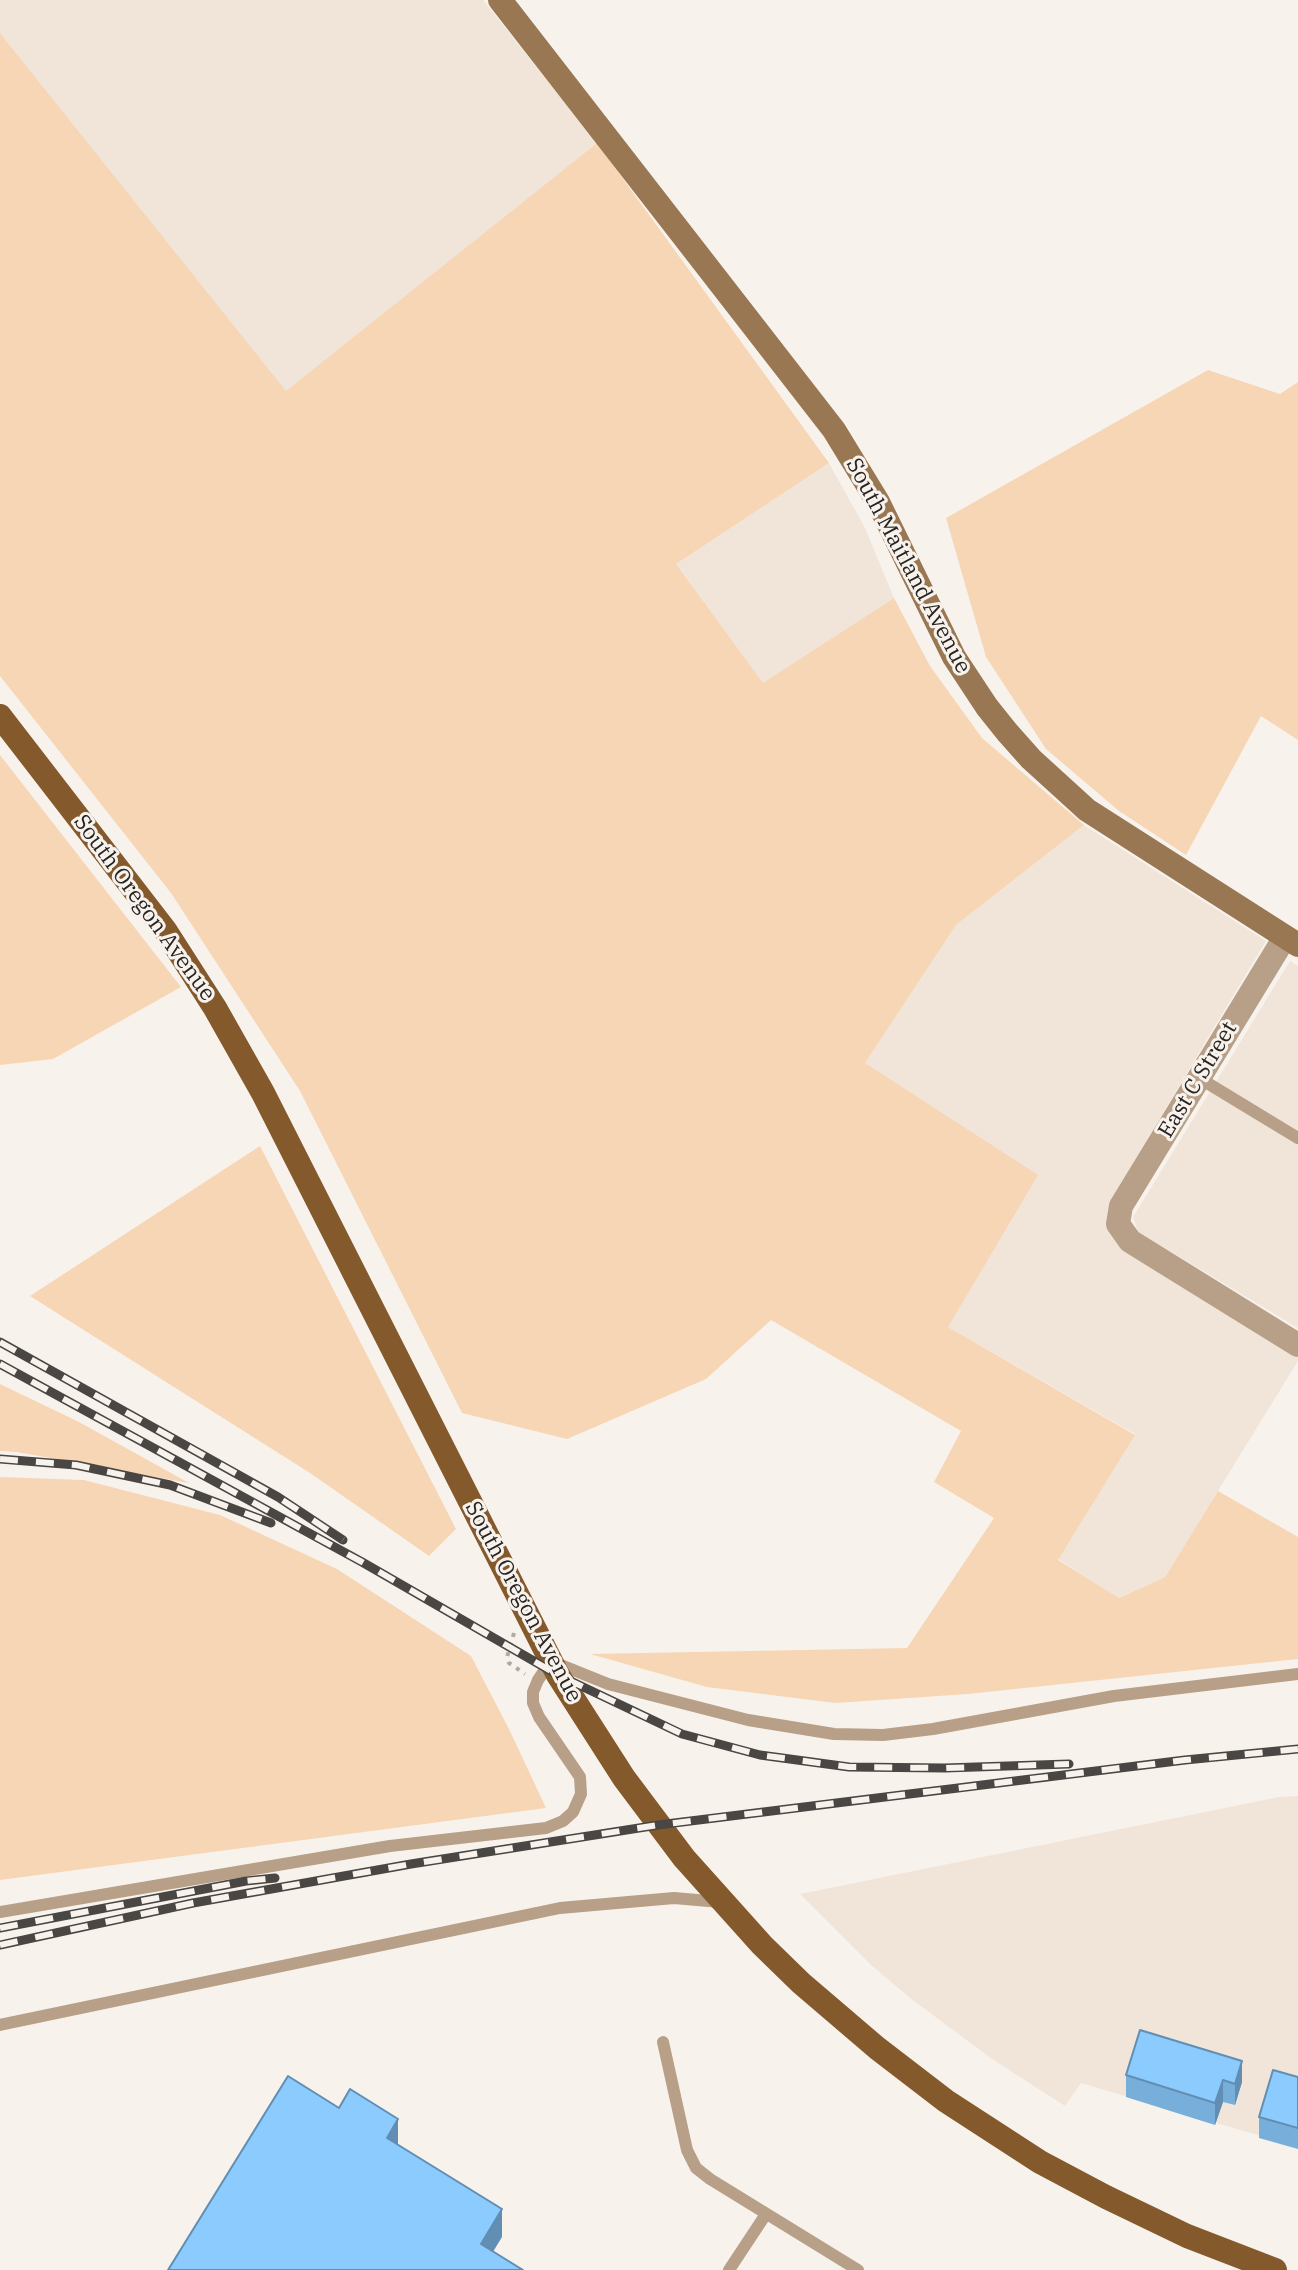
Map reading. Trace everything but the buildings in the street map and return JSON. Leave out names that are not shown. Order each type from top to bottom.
[{"type":"main road","name":"South Oregon Avenue","points":[[0,716],[165,930],[215,1008],[263,1093],[551,1661],[624,1778],[684,1858],[772,1954],[834,2012],[912,2077],[1040,2162],[1187,2236],[1275,2270]]},
{"type":"street","name":"South Maitland Avenue","points":[[500,0],[834,430],[878,502],[954,657],[1007,732],[1058,785],[1097,818],[1292,941]]},
{"type":"street","name":"East C Street","points":[[1292,941],[1199,1078],[1121,1206],[1118,1224],[1130,1241],[1298,1345]]},
{"type":"lane","points":[[1199,1078],[1298,1138]]},
{"type":"lane","points":[[0,1912],[390,1846],[546,1828],[563,1821],[573,1812],[581,1794],[580,1777],[539,1717],[533,1703],[538,1680],[551,1661],[608,1684],[615,1683],[748,1720],[834,1734],[883,1735],[933,1729],[1114,1696],[1298,1674]]},
{"type":"lane","points":[[0,2025],[560,1908],[674,1898],[723,1903]]},
{"type":"lane","points":[[663,2042],[687,2150],[696,2168],[858,2270]]},
{"type":"lane","points":[[729,2270],[766,2214]]},
{"type":"shaded area","points":[[0,0],[483,0],[597,143],[286,392],[0,33]]},
{"type":"shaded area","points":[[0,33],[286,391],[597,143],[829,463],[676,564],[763,683],[894,598],[930,666],[982,738],[1084,825],[956,925],[865,1063],[1038,1175],[948,1327],[1135,1435],[1058,1560],[1119,1598],[1165,1577],[1218,1491],[1298,1537],[1298,1659],[968,1694],[835,1703],[707,1687],[590,1654],[907,1648],[994,1518],[934,1482],[961,1431],[771,1320],[706,1379],[567,1439],[462,1413],[300,1091],[171,893],[0,676]]},
{"type":"shaded area","points":[[1208,370],[1280,394],[1298,382],[1298,740],[1261,716],[1186,855],[1119,811],[1046,749],[986,657],[946,518]]},
{"type":"shaded area","points":[[829,463],[864,526],[894,598],[763,684],[676,564]]},
{"type":"shaded area","points":[[0,755],[181,987],[53,1059],[0,1065]]},
{"type":"shaded area","points":[[1084,825],[1266,941],[1112,1198],[1107,1229],[1127,1253],[1298,1357],[1165,1577],[1118,1598],[1058,1559],[1135,1434],[948,1327],[864,1064],[956,925]]},
{"type":"shaded area","points":[[1290,961],[1298,966],[1298,1328],[1138,1232],[1133,1217]]},
{"type":"shaded area","points":[[260,1146],[456,1529],[429,1556],[310,1473],[30,1296]]},
{"type":"shaded area","points":[[0,1384],[79,1422],[189,1483],[0,1451]]},
{"type":"shaded area","points":[[0,1477],[84,1480],[220,1515],[337,1569],[471,1656],[546,1808],[0,1880]]},
{"type":"shaded area","points":[[1298,1796],[1298,2147],[1081,2083],[1065,2106],[992,2059],[910,1998],[870,1964],[800,1894],[1279,1797]]},
{"type":"railway","points":[[0,1342],[278,1497],[343,1540]]},
{"type":"railway","points":[[0,1364],[362,1562],[558,1675],[682,1734],[760,1755],[849,1767],[1069,1764]]},
{"type":"railway","points":[[0,1459],[76,1465],[170,1485],[271,1523]]},
{"type":"railway","points":[[0,1945],[193,1903],[658,1825],[1185,1760],[1298,1749]]},
{"type":"railway","points":[[0,1928],[275,1878]]}]
